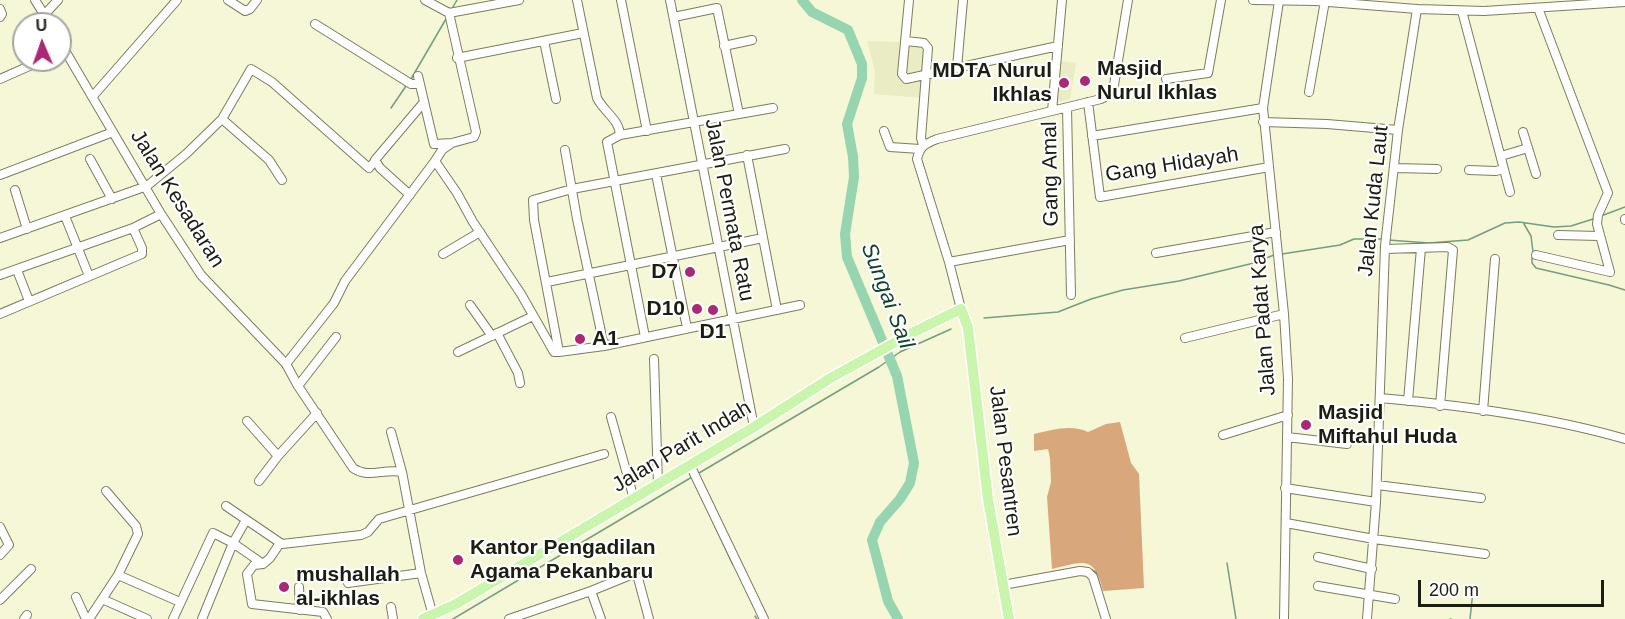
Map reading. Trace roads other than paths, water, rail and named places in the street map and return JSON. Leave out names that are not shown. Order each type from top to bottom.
[{"type":"main road","name":"Jalan Parit Indah","points":[[430,617],[456,604],[658,484],[691,468],[829,379],[961,309]]},
{"type":"main road","name":"Jalan Pesantren","points":[[961,309],[968,328],[988,499],[1009,619]]},
{"type":"street","points":[[47,12],[58,0]]},
{"type":"street","points":[[93,96],[177,0]]},
{"type":"street","points":[[228,0],[245,11],[250,9],[257,0]]},
{"type":"street","points":[[425,0],[449,13],[519,0]]},
{"type":"street","points":[[577,0],[597,98],[601,106],[619,125],[620,135]]},
{"type":"street","points":[[621,0],[647,131]]},
{"type":"street","name":"Jalan Permata Ratu","points":[[670,0],[754,427]]},
{"type":"street","points":[[909,0],[903,76],[906,79],[1058,46]]},
{"type":"street","points":[[957,68],[963,0]]},
{"type":"street","points":[[1052,111],[1062,0]]},
{"type":"street","points":[[884,131],[890,147],[894,149],[921,147],[937,139],[1106,97],[1113,89],[1128,0]]},
{"type":"street","points":[[1166,79],[1208,73],[1221,0]]},
{"type":"street","points":[[1253,0],[1368,2],[1417,9],[1462,11],[1537,5],[1625,2]]},
{"type":"street","points":[[1484,0],[1484,11]]},
{"type":"street","name":"Jalan Padat Karya","points":[[1280,1],[1263,108],[1263,122],[1284,314],[1288,379],[1284,619]]},
{"type":"street","points":[[1309,92],[1319,1]]},
{"type":"street","points":[[1536,255],[1610,272],[1599,236],[1598,219],[1608,193],[1537,5]]},
{"type":"street","points":[[674,17],[717,8],[739,114]]},
{"type":"street","points":[[0,9],[2,14],[0,17]]},
{"type":"street","name":"Jalan Kuda Laut","points":[[1367,619],[1377,485],[1385,247],[1398,130],[1417,9]]},
{"type":"street","points":[[1462,11],[1510,192]]},
{"type":"street","points":[[315,24],[411,84],[419,80],[434,144],[452,143],[472,138],[476,134],[449,13]]},
{"type":"street","points":[[458,58],[583,33]]},
{"type":"street","points":[[724,46],[752,40]]},
{"type":"street","points":[[544,41],[556,99]]},
{"type":"street","points":[[906,41],[927,45],[921,147],[917,159],[949,261],[961,309]]},
{"type":"street","name":"Jalan Kesadaran","points":[[72,63],[147,186],[161,214],[201,275],[286,364],[352,468],[369,474],[393,470],[402,472]]},
{"type":"street","points":[[0,238],[147,186],[186,154],[222,119],[251,69],[272,82],[369,168],[424,102]]},
{"type":"street","points":[[0,79],[16,72]]},
{"type":"street","name":"Gang Hidayah","points":[[1088,102],[1100,197],[1269,167]]},
{"type":"street","points":[[645,337],[607,142],[620,135],[773,108]]},
{"type":"street","name":"Gang Amal","points":[[1067,108],[1071,295]]},
{"type":"street","points":[[1092,136],[1263,108]]},
{"type":"street","points":[[222,119],[269,160],[282,180]]},
{"type":"street","points":[[1263,122],[1398,130]]},
{"type":"street","points":[[1,171],[112,132]]},
{"type":"street","points":[[1522,132],[1536,174]]},
{"type":"street","points":[[286,364],[334,303],[345,281],[442,150],[452,143]]},
{"type":"street","points":[[1501,156],[1528,148]]},
{"type":"street","points":[[559,352],[532,202],[535,199],[572,189],[785,149]]},
{"type":"street","points":[[566,150],[604,346]]},
{"type":"street","points":[[747,155],[777,310]]},
{"type":"street","points":[[90,159],[112,199]]},
{"type":"street","points":[[375,161],[410,195]]},
{"type":"street","points":[[435,161],[521,294],[554,352],[604,346],[800,305]]},
{"type":"street","points":[[1395,168],[1437,169]]},
{"type":"street","points":[[1469,170],[1504,169]]},
{"type":"street","points":[[656,174],[687,328]]},
{"type":"street","points":[[15,190],[27,229]]},
{"type":"street","points":[[0,275],[133,228],[161,214]]},
{"type":"street","points":[[65,216],[89,276]]},
{"type":"street","points":[[0,314],[142,254],[142,248],[133,228]]},
{"type":"street","points":[[443,254],[480,232]]},
{"type":"street","points":[[1156,254],[1276,232]]},
{"type":"street","points":[[1558,235],[1599,236]]},
{"type":"street","points":[[547,282],[763,238]]},
{"type":"street","name":"Gang Amal","points":[[949,261],[1070,240]]},
{"type":"street","points":[[1385,247],[1452,248],[1440,405]]},
{"type":"street","points":[[1408,401],[1421,248]]},
{"type":"street","points":[[1483,411],[1495,259]]},
{"type":"street","points":[[17,270],[29,301]]},
{"type":"street","points":[[470,305],[494,335],[518,373],[520,383]]},
{"type":"street","points":[[1185,338],[1284,314]]},
{"type":"street","points":[[458,352],[533,316]]},
{"type":"street","points":[[298,386],[336,337]]},
{"type":"street","points":[[654,358],[658,484]]},
{"type":"street","points":[[1380,398],[1554,422],[1625,439]]},
{"type":"street","points":[[259,481],[317,413]]},
{"type":"street","points":[[1223,435],[1288,415]]},
{"type":"street","points":[[611,417],[634,499]]},
{"type":"street","points":[[247,421],[278,456]]},
{"type":"street","points":[[391,432],[402,472],[430,617]]},
{"type":"street","points":[[1287,437],[1347,444]]},
{"type":"street","points":[[226,506],[280,543],[361,535],[368,532],[379,519],[604,454]]},
{"type":"street","points":[[691,468],[764,619]]},
{"type":"street","points":[[1377,485],[1480,498]]},
{"type":"street","points":[[1285,488],[1376,502]]},
{"type":"street","points":[[76,597],[88,619],[118,575],[136,540],[138,530],[106,491]]},
{"type":"street","points":[[202,619],[233,543],[246,520]]},
{"type":"street","points":[[1286,523],[1374,539],[1485,554]]},
{"type":"street","points":[[0,527],[9,545],[0,555]]},
{"type":"street","points":[[173,619],[212,533],[215,532],[263,564]]},
{"type":"street","points":[[280,543],[270,558],[263,564],[254,564],[248,571],[251,603],[323,612],[327,619]]},
{"type":"street","points":[[1318,557],[1372,568]]},
{"type":"street","points":[[0,600],[31,569]]},
{"type":"street","points":[[1003,585],[1080,571],[1088,572],[1094,577],[1106,619]]},
{"type":"street","points":[[348,583],[421,573]]},
{"type":"street","points":[[510,619],[634,574],[638,578],[649,619]]},
{"type":"street","points":[[118,575],[180,602]]},
{"type":"street","points":[[1318,586],[1395,599]]},
{"type":"street","points":[[299,587],[300,610]]},
{"type":"street","points":[[591,591],[601,619]]},
{"type":"street","points":[[102,599],[147,619]]},
{"type":"street","points":[[391,607],[393,619]]},
{"type":"waterway","points":[[453,7],[457,0]]},
{"type":"waterway","name":"Sungai Sail","points":[[802,0],[812,12],[848,30],[862,64],[862,78],[847,124],[854,177],[845,234],[847,257],[897,376],[914,463],[910,483],[900,499],[880,522],[872,540],[888,601],[898,619]]},
{"type":"waterway","points":[[411,79],[446,19]]},
{"type":"waterway","points":[[391,108],[406,86]]},
{"type":"waterway","points":[[1601,216],[1625,207]]},
{"type":"waterway","points":[[1388,240],[1429,243],[1468,240],[1505,223],[1519,222],[1554,227],[1571,226],[1593,219]]},
{"type":"waterway","points":[[1524,224],[1531,236],[1533,252]]},
{"type":"waterway","points":[[1282,254],[1340,245],[1354,239],[1383,239]]},
{"type":"waterway","points":[[984,318],[1058,312],[1123,290],[1179,281],[1254,263],[1274,255]]},
{"type":"waterway","points":[[1532,257],[1532,263],[1536,268],[1625,290]]},
{"type":"waterway","points":[[699,473],[879,367],[900,352],[951,329]]},
{"type":"waterway","points":[[453,619],[692,477]]},
{"type":"waterway","points":[[711,518],[733,565]]},
{"type":"waterway","points":[[1227,563],[1236,619]]},
{"type":"waterway","points":[[1092,570],[1096,572],[1101,589]]},
{"type":"waterway","points":[[1470,619],[1473,591]]},
{"type":"place","name":"Masjid Nurul Ikhlas","points":[[1085,81]]},
{"type":"place","name":"MDTA Nurul Ikhlas","points":[[1064,83]]},
{"type":"place","name":"D7","points":[[690,272]]},
{"type":"place","name":"D10","points":[[697,309]]},
{"type":"place","name":"D1","points":[[713,310]]},
{"type":"place","name":"A1","points":[[580,339]]},
{"type":"place","name":"Masjid Miftahul Huda","points":[[1306,425]]},
{"type":"place","name":"Kantor Pengadilan Agama Pekanbaru","points":[[458,560]]},
{"type":"place","name":"mushallah al-ikhlas","points":[[284,587]]}]
